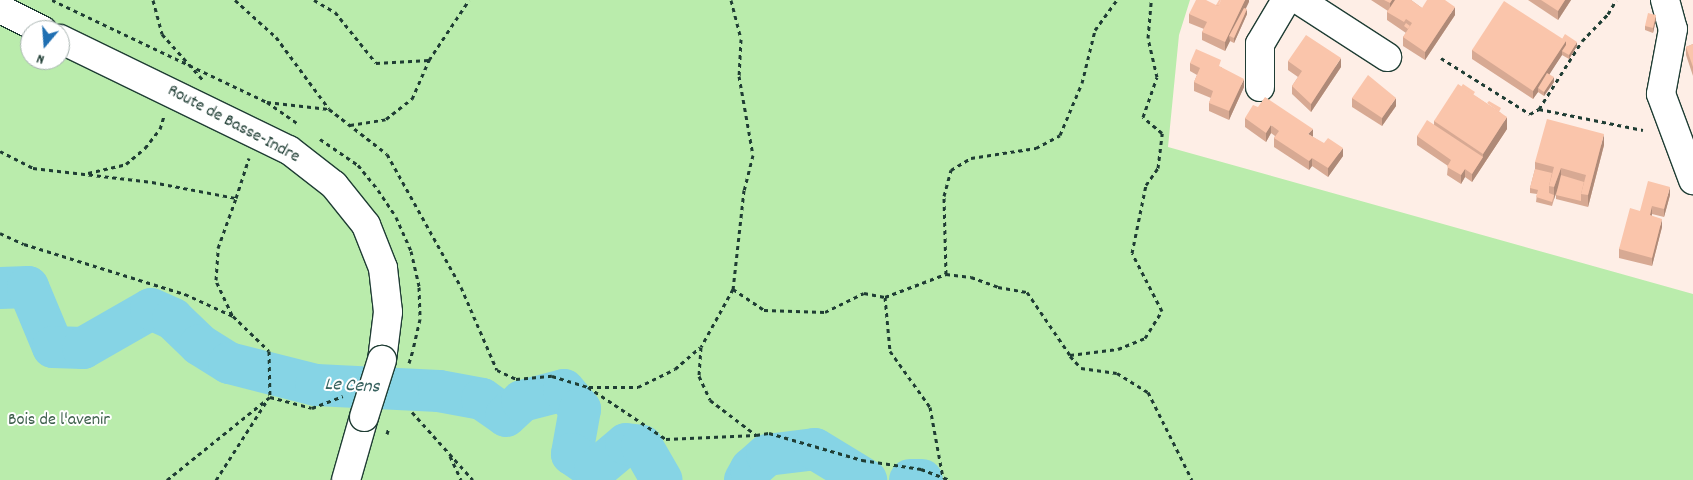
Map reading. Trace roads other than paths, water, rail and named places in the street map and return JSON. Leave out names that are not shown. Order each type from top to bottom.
[{"type":"main road","points":[[1260,87],[1260,44],[1286,0]]},
{"type":"main road","points":[[1299,0],[1387,56]]},
{"type":"main road","points":[[1666,0],[1683,25],[1661,94],[1693,180]]},
{"type":"main road","points":[[0,9],[22,20]]},
{"type":"main road","name":"Route de Basse-Indre","points":[[70,43],[289,150],[334,185],[366,225],[383,268],[388,312],[382,360],[346,480]]},
{"type":"waterway","name":"Le Cens","points":[[0,288],[28,287],[53,347],[83,348],[151,309],[173,319],[200,345],[229,363],[316,385],[439,391],[482,399],[506,416],[522,401],[564,390],[580,409],[572,454],[595,470],[626,444],[642,446],[662,480]]},
{"type":"waterway","name":"Le Cens","points":[[745,480],[751,469],[767,455],[815,449],[866,480]]},
{"type":"waterway","name":"Le Cens","points":[[910,480],[922,480]]},
{"type":"park label","name":"Bois de l'avenir","points":[[59,421]]}]
